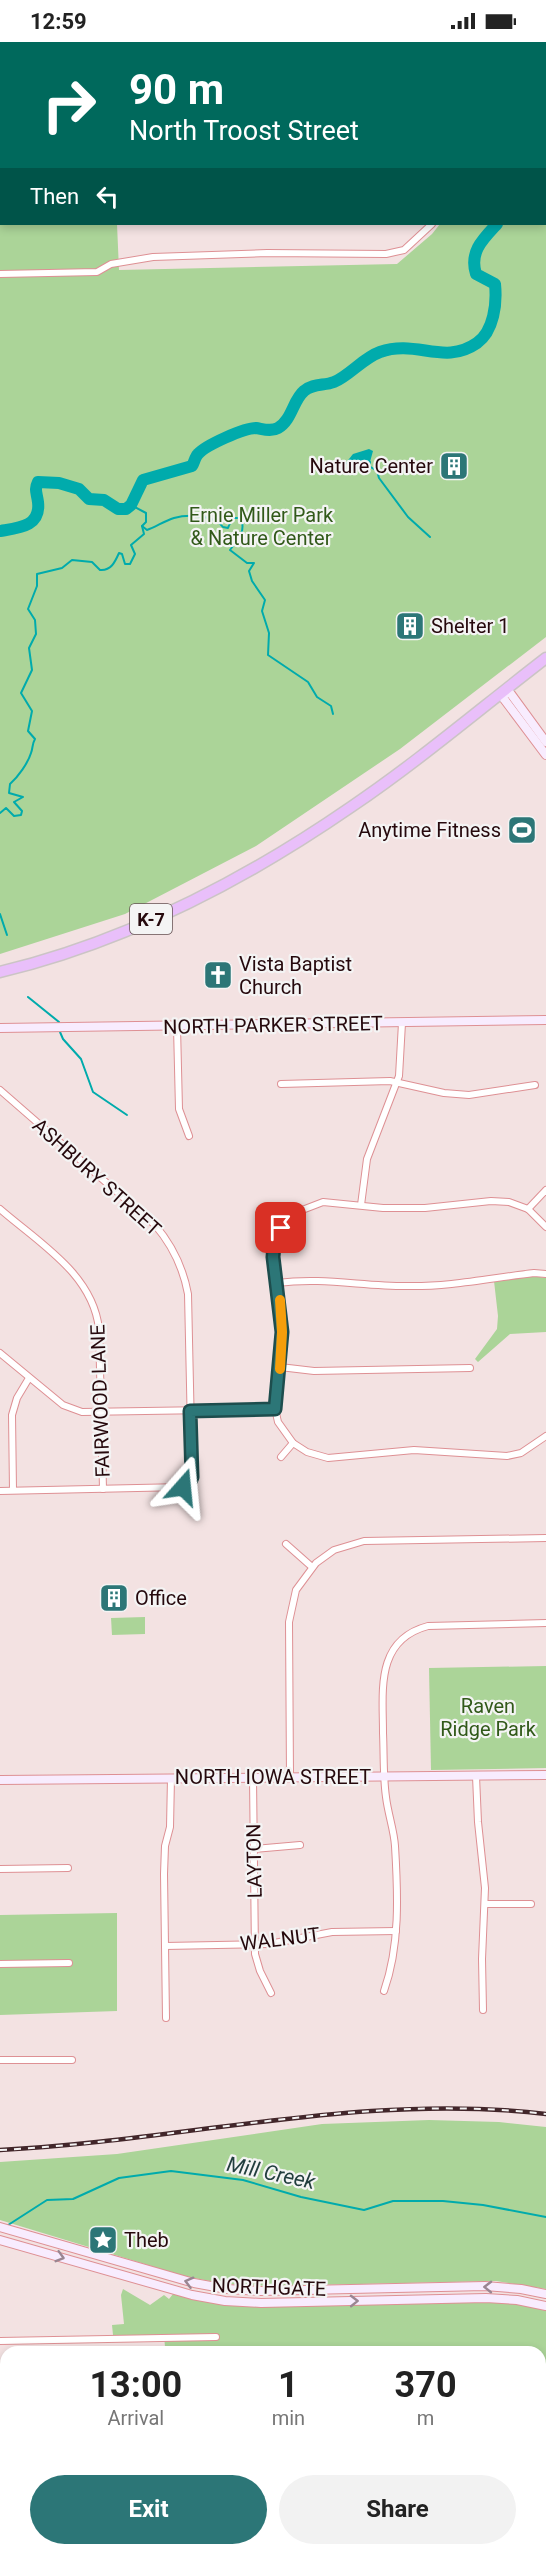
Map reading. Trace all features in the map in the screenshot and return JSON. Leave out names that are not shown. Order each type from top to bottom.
[{"type":"highway","name":"K-7","points":[[0,972],[99,941],[176,908],[246,874],[354,805],[546,658]]},
{"type":"main road","points":[[546,742],[511,694],[503,692],[504,699],[546,755]]},
{"type":"main road","name":"NORTH PARKER STREET","points":[[0,1028],[546,1020]]},
{"type":"main road","name":"NORTH IOWA STREET","points":[[0,1780],[546,1775]]},
{"type":"main road","name":"NORTHGATE","points":[[0,2227],[194,2283],[226,2289],[261,2291],[486,2286],[546,2294]]},
{"type":"main road","name":"NORTHGATE","points":[[2,2240],[192,2295],[225,2301],[261,2303],[486,2298],[517,2300],[546,2306]]},
{"type":"street","points":[[0,274],[97,272],[111,264],[153,257],[267,253],[386,254],[405,250],[431,225]]},
{"type":"street","points":[[361,1205],[367,1159],[401,1066],[402,1023]]},
{"type":"street","points":[[177,1027],[179,1109],[189,1136]]},
{"type":"street","points":[[282,1084],[396,1082],[460,1095],[484,1094],[535,1085]]},
{"type":"street","name":"ASHBURY STREET","points":[[0,1090],[155,1225],[173,1250],[185,1278],[188,1294],[192,1477],[188,1486],[103,1489]]},
{"type":"street","points":[[528,1209],[546,1190]]},
{"type":"street","points":[[545,1438],[521,1453],[507,1456],[414,1450],[328,1458],[307,1452],[293,1443],[282,1430],[275,1409],[282,1332],[274,1245],[281,1228],[288,1220],[297,1212],[319,1203],[383,1208],[425,1208],[500,1201],[528,1209],[546,1227]]},
{"type":"street","points":[[275,1207],[288,1220]]},
{"type":"street","name":"FAIRWOOD LANE","points":[[0,1209],[77,1276],[91,1297],[99,1329],[103,1489]]},
{"type":"street","points":[[277,1283],[318,1280],[418,1286],[453,1285],[534,1273],[546,1275]]},
{"type":"street","points":[[0,1353],[63,1405],[82,1412],[275,1409]]},
{"type":"street","points":[[280,1367],[314,1371],[470,1368]]},
{"type":"street","points":[[13,1490],[12,1415],[17,1398],[29,1378]]},
{"type":"street","points":[[281,1457],[293,1443]]},
{"type":"street","points":[[0,1491],[103,1489]]},
{"type":"street","points":[[290,1777],[289,1622],[297,1590],[312,1567],[334,1550],[364,1540],[546,1538]]},
{"type":"street","points":[[286,1544],[312,1567]]},
{"type":"street","points":[[384,1991],[392,1964],[396,1931],[395,1845],[386,1803],[384,1777],[383,1675],[386,1663],[398,1644],[417,1630],[433,1625],[546,1623]]},
{"type":"street","points":[[476,1776],[485,1904],[482,1959],[483,2010]]},
{"type":"street","points":[[166,2018],[164,1874],[165,1846],[170,1827],[171,1778]]},
{"type":"street","name":"LAYTON","points":[[253,1778],[255,1945],[260,1971],[271,1993]]},
{"type":"street","points":[[254,1849],[300,1845]]},
{"type":"street","points":[[0,1869],[68,1868]]},
{"type":"street","points":[[485,1904],[531,1904]]},
{"type":"street","name":"WALNUT","points":[[165,1946],[255,1945],[332,1932],[396,1931]]},
{"type":"street","points":[[0,1964],[69,1963]]},
{"type":"street","points":[[0,2060],[72,2060]]},
{"type":"street","points":[[0,2341],[216,2337]]},
{"type":"green space","name":"Ernie Miller Park & Nature Center","points":[[0,225],[117,225],[119,270],[397,264],[439,225],[546,225],[546,637],[400,749],[256,846],[125,914],[0,954]]},
{"type":"green space","points":[[533,1276],[546,1278],[546,1332],[510,1334],[478,1362],[475,1359],[497,1329],[498,1316],[494,1281]]},
{"type":"green space","points":[[145,1617],[145,1634],[112,1635],[111,1618]]},
{"type":"green space","name":"Raven Ridge Park","points":[[546,1666],[546,1768],[431,1770],[429,1668]]},
{"type":"green space","points":[[117,1913],[117,2011],[0,2015],[0,1915]]},
{"type":"green space","points":[[429,2120],[499,2122],[546,2127],[546,2289],[496,2281],[270,2286],[225,2284],[184,2276],[0,2220],[0,2162],[117,2154],[322,2124]]},
{"type":"green space","points":[[123,2289],[150,2305],[164,2295],[169,2299],[173,2294],[237,2306],[512,2303],[546,2310],[546,2346],[165,2346],[164,2335],[113,2335],[112,2325],[124,2324],[121,2295]]},
{"type":"water","points":[[369,449],[373,451],[370,462],[357,466],[345,464],[353,454]]},
{"type":"waterway","points":[[0,531],[27,525],[36,517],[38,482],[59,483],[79,489],[89,499],[104,500],[118,509],[126,509],[131,505],[143,480],[192,466],[202,450],[234,434],[256,428],[270,430],[278,428],[286,420],[304,391],[340,379],[380,352],[406,348],[442,353],[453,352],[477,343],[483,338],[491,324],[495,308],[495,284],[476,274],[474,259],[479,246],[496,225]]},
{"type":"waterway","points":[[370,462],[369,466],[377,471],[379,478],[408,517],[430,537]]},
{"type":"waterway","points":[[0,813],[6,808],[14,816],[21,815],[22,811],[14,802],[23,797],[9,793],[10,784],[28,761],[35,739],[28,731],[32,711],[21,693],[32,670],[29,648],[36,634],[35,620],[28,609],[37,586],[37,574],[62,568],[72,560],[92,562],[100,570],[104,570],[112,565],[119,553],[122,554],[125,564],[130,564],[135,554],[131,545],[144,534],[142,526],[146,522],[146,513],[131,505]]},
{"type":"waterway","points":[[142,526],[147,530],[174,518],[194,516],[214,520],[228,528],[232,518],[241,518],[242,531],[230,550],[247,563],[254,563],[249,571],[252,581],[265,600],[262,611],[269,633],[268,655],[308,682],[317,697],[331,706],[333,714]]},
{"type":"waterway","points":[[0,914],[7,935]]},
{"type":"waterway","points":[[28,997],[59,1022]]},
{"type":"waterway","points":[[60,1032],[63,1039],[81,1059],[93,1092],[127,1115]]},
{"type":"waterway","name":"Mill Creek","points":[[5,2227],[47,2200],[73,2199],[119,2178],[171,2171],[243,2180],[301,2197],[364,2210],[393,2201],[443,2201],[483,2205],[546,2217]]},
{"type":"railway","points":[[0,2150],[68,2145],[341,2113],[409,2109],[478,2109],[546,2114]]},
{"type":"slow traffic","points":[[280,1300],[282,1348],[280,1369]]},
{"type":"place","name":"Nature Center","points":[[454,466]]},
{"type":"place","name":"Shelter 1","points":[[410,626]]},
{"type":"place","name":"Anytime Fitness","points":[[522,830]]},
{"type":"place","name":"Vista Baptist Church","points":[[218,975]]},
{"type":"place","name":"Office","points":[[114,1598]]},
{"type":"place","name":"Theb","points":[[103,2240]]},
{"type":"route","points":[[183,1487],[188,1486],[192,1477],[190,1411],[275,1409],[282,1332],[280,1300],[273,1257],[274,1245],[281,1228]]}]
